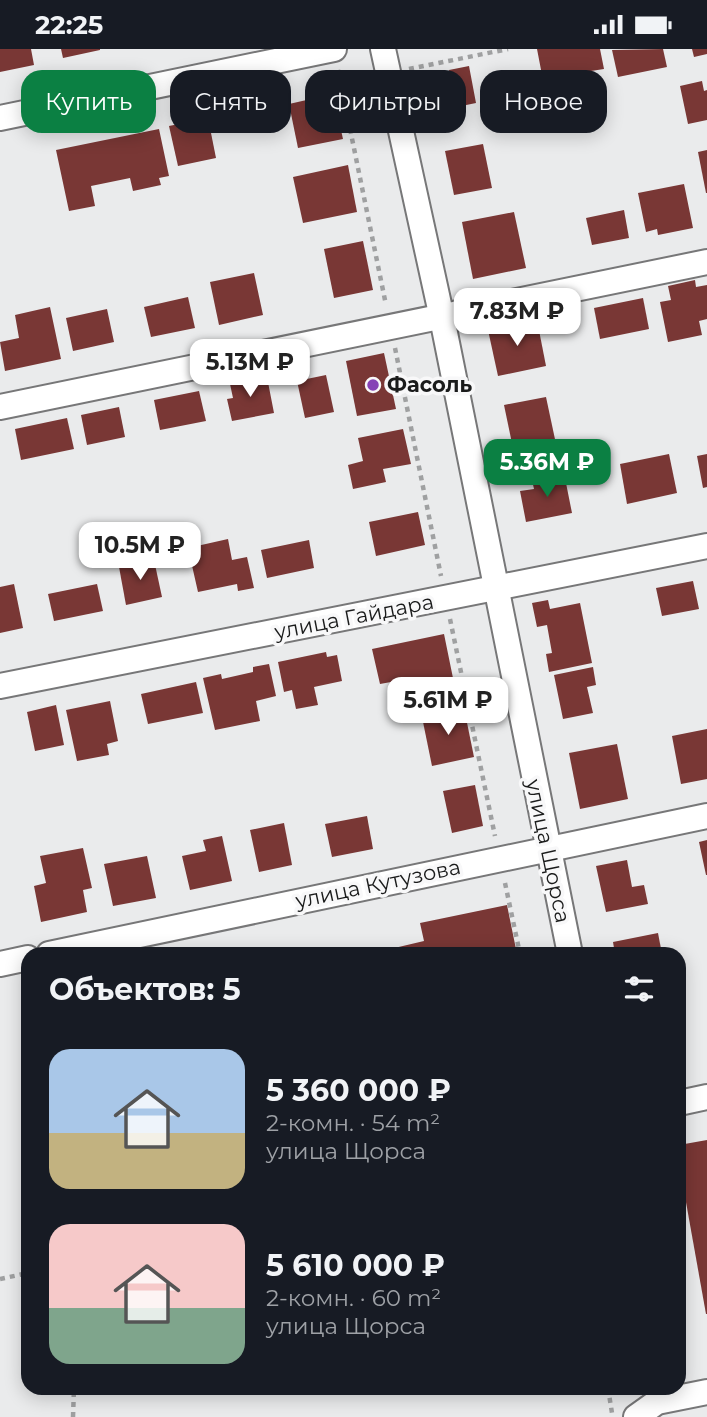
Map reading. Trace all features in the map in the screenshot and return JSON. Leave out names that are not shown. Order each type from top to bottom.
[{"type":"street","name":"улица Щорса","points":[[383,49],[387,70]]},
{"type":"street","points":[[0,118],[335,55]]},
{"type":"street","name":"улица Щорса","points":[[401,133],[442,318],[568,947]]},
{"type":"street","points":[[0,407],[707,262]]},
{"type":"street","name":"улица Гайдара","points":[[0,686],[707,546]]},
{"type":"street","name":"улица Кутузова","points":[[82,947],[707,816]]},
{"type":"street","points":[[0,964],[21,960]]},
{"type":"street","points":[[686,1102],[707,1097]]},
{"type":"street","points":[[636,1417],[657,1402],[707,1392]]},
{"type":"path","points":[[403,70],[508,49]]},
{"type":"path","points":[[335,55],[519,947]]},
{"type":"path","points":[[0,1279],[21,1274]]},
{"type":"path","points":[[73,1417],[74,1395]]},
{"type":"path","points":[[609,1395],[613,1417]]},
{"type":"building","points":[[0,49],[31,49],[34,65],[0,72]]},
{"type":"building","points":[[61,49],[100,49],[100,50],[63,58]]},
{"type":"building","points":[[537,49],[600,49],[604,69],[598,70],[541,70]]},
{"type":"building","points":[[663,49],[667,67],[618,77],[612,50]]},
{"type":"building","points":[[692,49],[707,49],[707,54],[694,57]]},
{"type":"building","points":[[469,66],[476,103],[466,105],[466,70],[449,70]]},
{"type":"building","points":[[702,81],[704,91],[707,90],[707,120],[688,124],[680,86]]},
{"type":"building","points":[[305,100],[305,133],[342,133],[343,139],[298,148],[291,104]]},
{"type":"building","points":[[159,129],[169,176],[159,178],[161,185],[133,191],[130,178],[91,186],[95,206],[69,211],[56,150],[139,133],[156,133]]},
{"type":"building","points":[[171,133],[211,133],[216,158],[178,166]]},
{"type":"building","points":[[483,144],[492,188],[454,195],[445,151]]},
{"type":"building","points":[[707,150],[707,193],[706,193],[698,152]]},
{"type":"building","points":[[348,165],[357,212],[303,223],[293,177]]},
{"type":"building","points":[[684,184],[693,228],[658,235],[657,229],[646,232],[638,193]]},
{"type":"building","points":[[624,210],[629,238],[592,245],[586,218]]},
{"type":"building","points":[[514,212],[526,268],[473,279],[462,222]]},
{"type":"building","points":[[363,241],[373,290],[334,298],[324,249]]},
{"type":"building","points":[[254,273],[263,315],[219,325],[210,282]]},
{"type":"building","points":[[695,280],[696,287],[707,285],[707,319],[699,321],[702,335],[668,342],[660,302],[671,300],[668,286]]},
{"type":"building","points":[[188,297],[195,328],[151,337],[144,307]]},
{"type":"building","points":[[643,298],[649,329],[600,339],[594,308]]},
{"type":"building","points":[[50,307],[61,359],[5,371],[0,342],[19,338],[15,315]]},
{"type":"building","points":[[107,309],[114,342],[73,351],[66,318]]},
{"type":"building","points":[[537,320],[546,366],[498,376],[488,330]]},
{"type":"building","points":[[384,353],[396,409],[357,416],[346,361]]},
{"type":"building","points":[[326,375],[334,412],[305,418],[297,381]]},
{"type":"building","points":[[267,377],[274,413],[232,421],[227,399],[233,398],[230,384]]},
{"type":"building","points":[[199,391],[206,421],[160,430],[154,400]]},
{"type":"building","points":[[546,397],[556,444],[514,453],[504,405]]},
{"type":"building","points":[[119,407],[125,437],[87,445],[81,415]]},
{"type":"building","points":[[67,418],[74,449],[21,460],[15,429]]},
{"type":"building","points":[[403,429],[411,464],[383,469],[386,482],[353,489],[348,465],[363,461],[358,438]]},
{"type":"building","points":[[669,454],[677,493],[627,504],[620,464]]},
{"type":"building","points":[[707,454],[707,487],[703,488],[697,456]]},
{"type":"building","points":[[564,473],[572,513],[526,522],[520,491],[534,489],[532,480]]},
{"type":"building","points":[[418,512],[425,545],[376,556],[369,522]]},
{"type":"building","points":[[228,539],[232,560],[247,557],[254,588],[238,591],[237,584],[198,592],[188,548]]},
{"type":"building","points":[[309,540],[314,568],[267,578],[261,550]]},
{"type":"building","points":[[154,560],[162,597],[126,605],[119,567]]},
{"type":"building","points":[[693,581],[699,609],[662,616],[656,588]]},
{"type":"building","points":[[14,584],[23,628],[0,633],[0,587]]},
{"type":"building","points":[[97,584],[103,611],[54,621],[48,594]]},
{"type":"building","points":[[548,600],[550,609],[580,603],[592,663],[549,672],[546,654],[552,653],[547,625],[537,627],[532,603]]},
{"type":"building","points":[[444,634],[454,683],[405,693],[402,680],[380,684],[372,649]]},
{"type":"building","points":[[326,652],[327,657],[337,655],[342,681],[314,687],[318,705],[296,709],[292,690],[284,692],[278,662]]},
{"type":"building","points":[[269,664],[276,696],[256,701],[260,721],[215,730],[203,678],[221,674],[222,679],[253,672],[253,667]]},
{"type":"building","points":[[593,667],[596,685],[587,687],[593,713],[563,719],[554,675]]},
{"type":"building","points":[[196,682],[203,713],[148,724],[141,694]]},
{"type":"building","points":[[110,701],[118,741],[107,744],[109,755],[77,761],[66,710]]},
{"type":"building","points":[[56,705],[64,745],[35,751],[27,712]]},
{"type":"building","points":[[464,708],[474,757],[432,766],[422,717]]},
{"type":"building","points":[[707,729],[707,779],[681,784],[672,736]]},
{"type":"building","points":[[617,744],[628,799],[580,809],[569,753]]},
{"type":"building","points":[[475,785],[483,826],[452,833],[443,791]]},
{"type":"building","points":[[367,816],[373,849],[332,857],[325,824]]},
{"type":"building","points":[[284,823],[292,865],[259,872],[250,830]]},
{"type":"building","points":[[222,836],[232,881],[190,890],[182,856],[206,851],[203,840]]},
{"type":"building","points":[[707,840],[707,875],[706,875],[699,842]]},
{"type":"building","points":[[83,848],[92,888],[83,890],[87,912],[41,922],[34,886],[46,883],[40,856]]},
{"type":"building","points":[[147,856],[156,898],[113,906],[104,864]]},
{"type":"building","points":[[627,860],[632,887],[644,885],[648,904],[606,912],[596,866]]},
{"type":"building","points":[[507,905],[516,947],[399,947],[424,941],[420,923]]},
{"type":"building","points":[[658,933],[661,947],[614,947],[613,942]]},
{"type":"building","points":[[707,1140],[707,1314],[686,1202],[686,1144]]},
{"type":"place","name":"Фасоль","points":[[373,385]]}]
